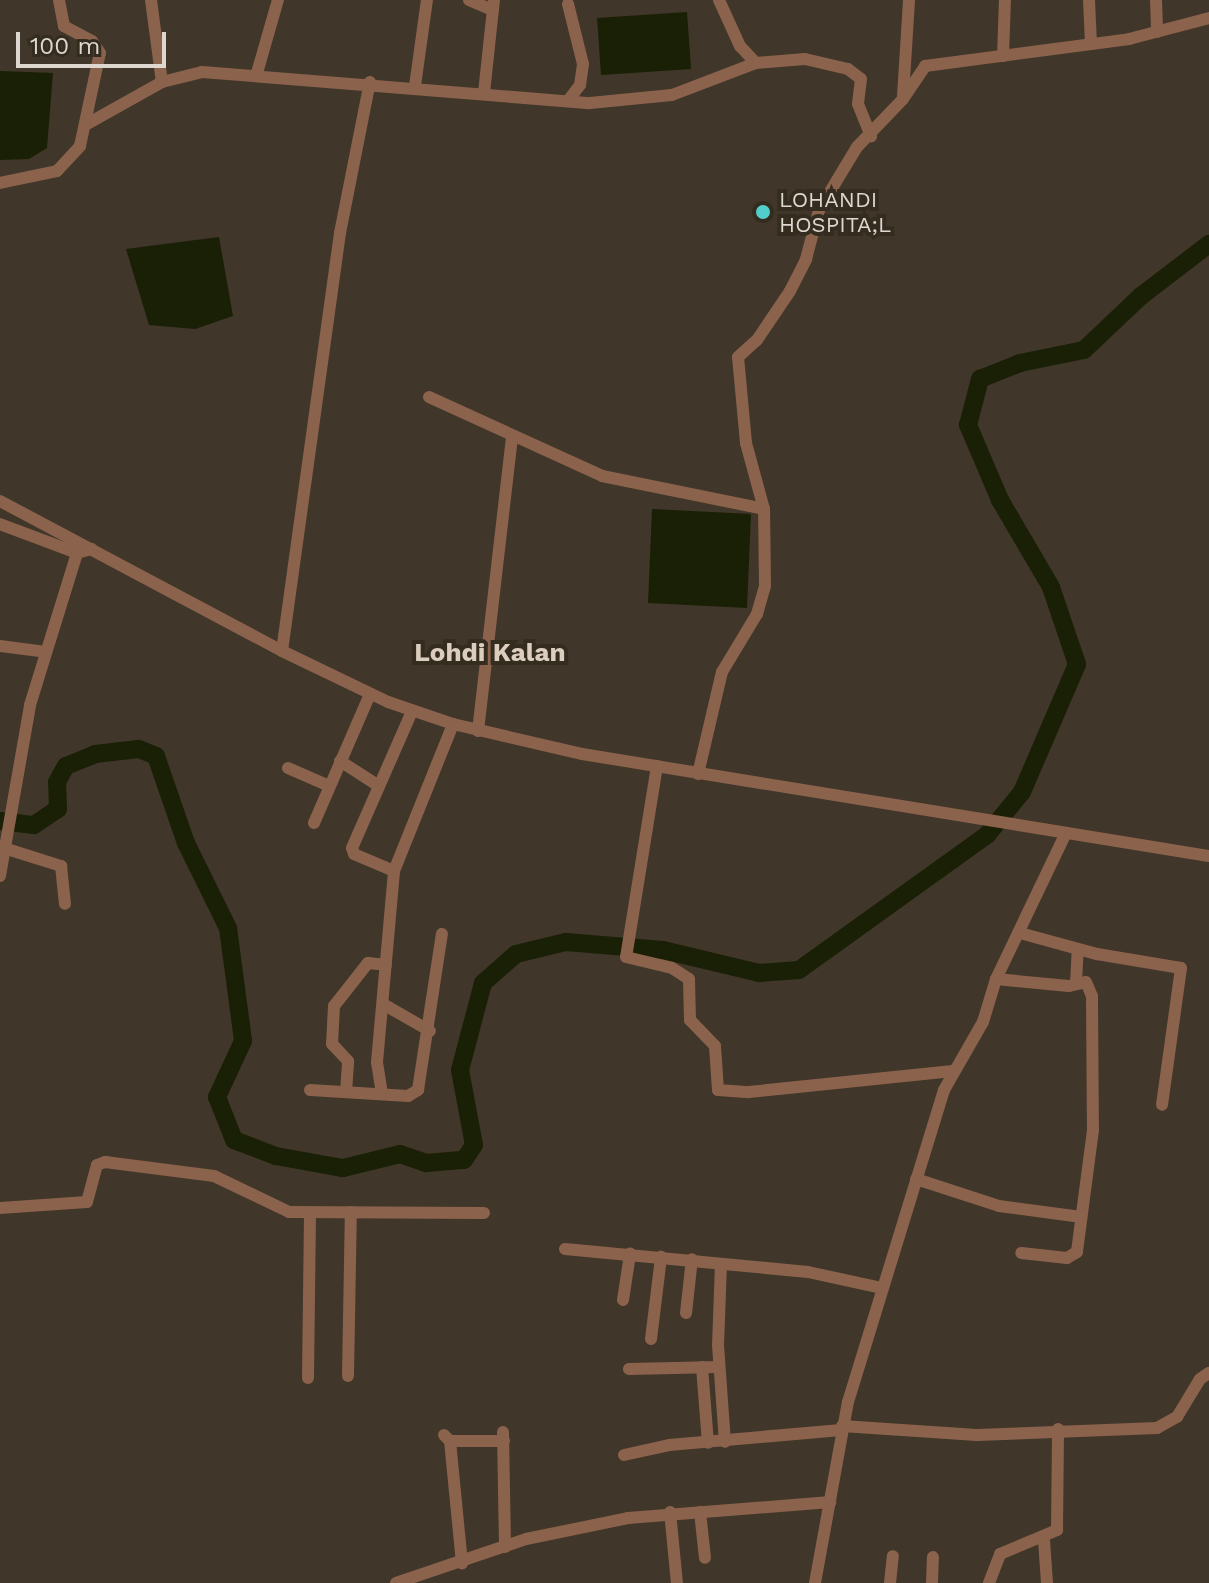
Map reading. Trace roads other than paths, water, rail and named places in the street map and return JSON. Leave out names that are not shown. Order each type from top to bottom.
[{"type":"street","points":[[0,183],[57,171],[71,161],[87,124],[100,53],[92,41],[64,26],[59,0]]},
{"type":"street","points":[[151,0],[162,82]]},
{"type":"street","points":[[257,73],[278,0]]},
{"type":"street","points":[[415,86],[427,0]]},
{"type":"street","points":[[469,0],[494,5],[484,93]]},
{"type":"street","points":[[719,0],[740,46],[756,63]]},
{"type":"street","points":[[903,99],[909,0]]},
{"type":"street","points":[[1003,56],[1005,0]]},
{"type":"street","points":[[1089,0],[1091,44]]},
{"type":"street","points":[[1156,0],[1157,32]]},
{"type":"street","points":[[568,4],[583,64],[580,85],[568,101]]},
{"type":"street","points":[[698,774],[722,672],[757,614],[765,586],[764,509],[746,443],[738,357],[757,340],[790,291],[806,259],[819,210],[857,147],[871,136],[903,99],[925,66],[1091,44],[1157,32],[1209,18]]},
{"type":"street","points":[[87,124],[162,82],[202,72],[257,73],[568,101],[672,95],[756,63],[805,59],[848,69],[861,79],[858,104],[871,136]]},
{"type":"street","points":[[282,651],[340,233],[370,82]]},
{"type":"street","points":[[429,397],[614,480],[764,509]]},
{"type":"street","points":[[478,731],[512,436]]},
{"type":"street","points":[[0,501],[282,651],[370,694],[453,724],[698,774],[1209,856]]},
{"type":"street","points":[[0,524],[77,553],[91,549]]},
{"type":"street","points":[[0,876],[10,831],[8,816],[46,652],[77,553]]},
{"type":"street","points":[[0,646],[46,652]]},
{"type":"street","points":[[314,823],[370,694]]},
{"type":"street","points":[[394,871],[352,850],[412,711]]},
{"type":"street","points":[[382,1094],[377,1062],[394,871],[453,724]]},
{"type":"street","points":[[340,761],[379,786]]},
{"type":"street","points":[[657,766],[626,952],[628,960],[672,968],[689,979],[691,1022],[715,1046],[720,1091],[953,1071]]},
{"type":"street","points":[[288,768],[329,786]]},
{"type":"street","points":[[815,1583],[842,1428],[916,1179],[953,1071],[983,1022],[996,979],[1066,833]]},
{"type":"street","points":[[7,849],[61,866],[65,904]]},
{"type":"street","points":[[1020,933],[1078,950],[1183,971],[1162,1105]]},
{"type":"street","points":[[310,1090],[408,1096],[418,1090],[430,1031],[442,934]]},
{"type":"street","points":[[1076,983],[1078,950]]},
{"type":"street","points":[[346,1092],[348,1061],[332,1044],[334,1006],[370,962],[386,965]]},
{"type":"street","points":[[996,979],[1086,982],[1092,996],[1093,1130],[1074,1256],[1021,1253]]},
{"type":"street","points":[[383,1004],[430,1031]]},
{"type":"street","points":[[0,1208],[87,1202],[97,1165],[105,1162],[214,1176],[284,1210],[484,1213]]},
{"type":"street","points":[[916,1179],[999,1206],[1081,1217]]},
{"type":"street","points":[[308,1378],[310,1212]]},
{"type":"street","points":[[348,1376],[351,1212]]},
{"type":"street","points":[[565,1249],[692,1259],[819,1274],[882,1288]]},
{"type":"street","points":[[623,1300],[630,1254]]},
{"type":"street","points":[[651,1339],[661,1257]]},
{"type":"street","points":[[686,1313],[692,1259]]},
{"type":"street","points":[[721,1264],[719,1367],[725,1442]]},
{"type":"street","points":[[702,1367],[708,1443]]},
{"type":"street","points":[[629,1369],[719,1367]]},
{"type":"street","points":[[624,1455],[842,1428],[977,1435],[1058,1429],[1157,1428],[1177,1417],[1200,1379],[1209,1373]]},
{"type":"street","points":[[989,1583],[1000,1554],[1044,1540],[1057,1530],[1058,1429]]},
{"type":"street","points":[[462,1563],[447,1438],[504,1436],[505,1547]]},
{"type":"street","points":[[396,1583],[526,1539],[558,1532],[670,1512],[830,1502]]},
{"type":"street","points":[[670,1512],[677,1583]]},
{"type":"street","points":[[700,1512],[705,1558]]},
{"type":"street","points":[[1044,1540],[1047,1583]]},
{"type":"street","points":[[890,1583],[893,1556]]},
{"type":"street","points":[[932,1583],[933,1557]]},
{"type":"waterway","points":[[0,821],[34,825],[58,809],[57,782],[66,766],[95,754],[139,749],[156,756],[186,843],[228,928],[243,1041],[217,1097],[234,1140],[276,1156],[343,1168],[400,1154],[426,1163],[464,1160],[474,1145],[460,1070],[483,983],[516,954],[566,942],[663,950],[759,973],[799,970],[987,835],[1022,792],[1077,664],[1051,587],[1000,500],[968,425],[980,379],[1020,363],[1084,350],[1141,296],[1209,244]]},
{"type":"place","name":"LOHANDI HOSPITA;L","points":[[763,212]]},
{"type":"district","name":"Lohdi Kalan","points":[[490,653]]}]
